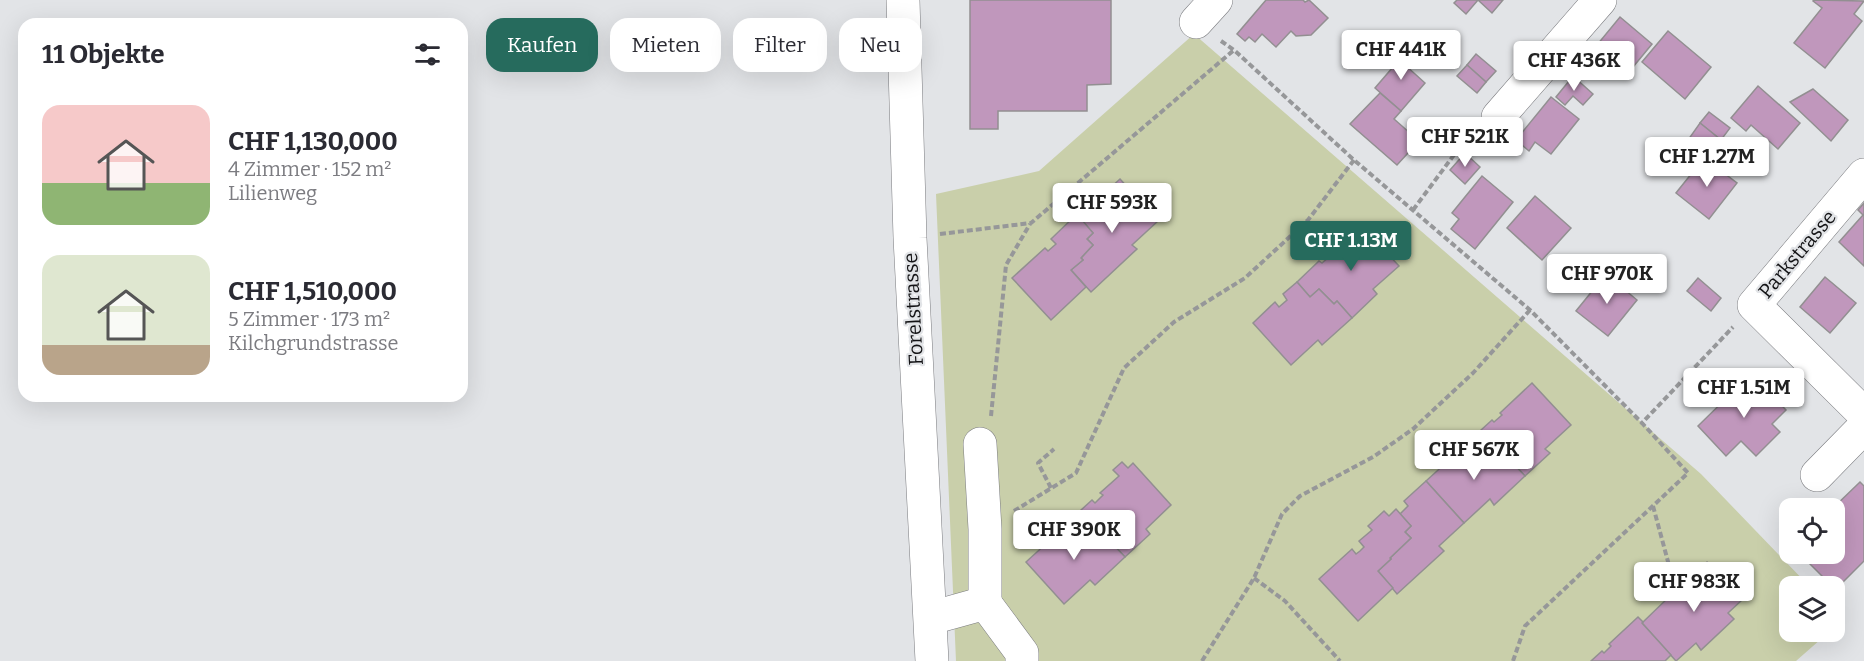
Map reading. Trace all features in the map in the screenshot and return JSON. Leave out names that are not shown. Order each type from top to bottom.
[{"type":"street","name":"Forelstrasse","points":[[903,0],[910,238],[932,661]]},
{"type":"street","points":[[1498,117],[1600,0]]},
{"type":"street","name":"Parkstrasse","points":[[1754,305],[1864,175]]},
{"type":"street","points":[[1754,305],[1864,414]]},
{"type":"street","points":[[1817,475],[1864,427]]},
{"type":"street","points":[[980,444],[986,603],[1022,653],[1022,661]]},
{"type":"street","points":[[931,618],[986,603]]},
{"type":"path","points":[[1206,11],[1234,50],[1353,160],[1530,310],[1688,473],[1525,626],[1513,661]]},
{"type":"path","points":[[980,444],[990,419],[1006,265],[1030,223],[1234,50]]},
{"type":"path","points":[[1413,210],[1469,134],[1498,117]]},
{"type":"path","points":[[985,529],[1076,473],[1124,368],[1174,322],[1245,278],[1308,220],[1353,160]]},
{"type":"path","points":[[910,238],[1030,223]]},
{"type":"path","points":[[1642,423],[1754,305]]},
{"type":"path","points":[[1202,661],[1254,578],[1282,514],[1300,496],[1373,457],[1413,429],[1473,373],[1530,310]]},
{"type":"path","points":[[1051,488],[1038,463],[1054,450]]},
{"type":"path","points":[[1653,506],[1677,595]]},
{"type":"path","points":[[1254,578],[1285,601],[1340,661]]},
{"type":"green space","points":[[1194,34],[1701,474],[1779,555],[1779,564],[1788,564],[1799,576],[1779,576],[1779,642],[1818,642],[1796,661],[956,661],[936,194],[1039,171]]},
{"type":"building","points":[[970,0],[1111,0],[1111,84],[1087,85],[1087,111],[998,111],[998,129],[970,129]]},
{"type":"building","points":[[1266,0],[1303,0],[1305,2],[1309,0],[1328,18],[1311,35],[1296,36],[1291,31],[1276,47],[1262,34],[1255,42],[1249,37],[1245,41],[1237,34]]},
{"type":"building","points":[[1457,0],[1478,0],[1466,14],[1454,3]]},
{"type":"building","points":[[1478,0],[1503,0],[1492,13]]},
{"type":"building","points":[[1814,0],[1864,1],[1854,14],[1862,21],[1825,68],[1794,43],[1822,8]]},
{"type":"building","points":[[1620,17],[1652,44],[1624,78],[1610,66],[1600,78],[1585,65],[1594,54],[1592,51]]},
{"type":"building","points":[[1668,31],[1711,67],[1685,99],[1642,62]]},
{"type":"building","points":[[1407,44],[1415,51],[1404,64],[1425,83],[1401,111],[1375,88],[1399,60],[1395,57]]},
{"type":"building","points":[[1476,54],[1496,71],[1486,82],[1467,65]]},
{"type":"building","points":[[1467,65],[1486,82],[1477,93],[1457,76]]},
{"type":"building","points":[[1573,76],[1593,94],[1583,105],[1573,96],[1565,105],[1556,97]]},
{"type":"building","points":[[1758,86],[1800,123],[1778,149],[1751,125],[1746,131],[1731,118]]},
{"type":"building","points":[[1813,89],[1848,120],[1831,141],[1790,102]]},
{"type":"building","points":[[1380,93],[1401,111],[1394,119],[1419,141],[1397,165],[1350,124]]},
{"type":"building","points":[[1551,97],[1579,119],[1551,154],[1535,142],[1529,151],[1516,140]]},
{"type":"building","points":[[1709,112],[1730,128],[1721,140],[1700,123]]},
{"type":"building","points":[[1700,123],[1721,140],[1709,156],[1688,140]]},
{"type":"building","points":[[1465,153],[1480,167],[1465,184],[1450,170]]},
{"type":"building","points":[[1704,158],[1737,183],[1709,219],[1676,193]]},
{"type":"building","points":[[1482,176],[1513,202],[1475,249],[1451,229],[1459,219],[1452,213]]},
{"type":"building","points":[[1120,179],[1158,221],[1132,245],[1137,249],[1091,292],[1071,270],[1083,260],[1081,258],[1093,245],[1087,239],[1093,233],[1083,222],[1092,214],[1087,209]]},
{"type":"building","points":[[1535,196],[1571,228],[1542,260],[1507,228]]},
{"type":"building","points":[[1864,203],[1864,266],[1839,242],[1863,215],[1858,210]]},
{"type":"building","points":[[1077,214],[1093,233],[1087,239],[1093,245],[1081,258],[1083,260],[1071,270],[1086,287],[1051,320],[1012,278],[1045,248],[1048,251],[1056,244],[1051,239]]},
{"type":"building","points":[[1360,224],[1399,266],[1373,289],[1377,294],[1352,318],[1337,301],[1334,304],[1319,289],[1310,297],[1297,282],[1319,261],[1322,263],[1330,256],[1328,254]]},
{"type":"building","points":[[1606,274],[1637,300],[1608,336],[1576,311]]},
{"type":"building","points":[[1825,277],[1856,303],[1830,333],[1800,307]]},
{"type":"building","points":[[1698,278],[1721,298],[1711,311],[1687,291]]},
{"type":"building","points":[[1297,282],[1310,297],[1319,289],[1334,304],[1337,301],[1352,318],[1322,345],[1318,340],[1291,365],[1253,323],[1275,302],[1279,307],[1287,300],[1283,294]]},
{"type":"building","points":[[1751,374],[1786,410],[1772,424],[1780,432],[1756,456],[1741,441],[1726,456],[1698,426]]},
{"type":"building","points":[[1532,383],[1571,425],[1545,449],[1550,453],[1525,476],[1510,460],[1506,463],[1492,448],[1483,456],[1469,441],[1492,420],[1494,422],[1502,415],[1500,413]]},
{"type":"building","points":[[1469,441],[1483,456],[1492,448],[1506,463],[1510,460],[1525,476],[1494,505],[1490,499],[1464,523],[1426,481],[1448,461],[1452,466],[1460,458],[1455,453]]},
{"type":"building","points":[[1122,462],[1128,468],[1133,463],[1171,505],[1146,529],[1150,534],[1125,557],[1109,540],[1106,543],[1092,527],[1083,536],[1069,521],[1092,500],[1095,503],[1103,495],[1100,493],[1119,476],[1113,470]]},
{"type":"building","points":[[1426,481],[1464,523],[1439,546],[1444,551],[1397,594],[1378,571],[1411,538],[1405,532],[1411,526],[1400,514],[1408,506],[1404,501]]},
{"type":"building","points":[[1860,482],[1864,486],[1864,561],[1845,580],[1845,576],[1822,576],[1810,564],[1845,564],[1843,498]]},
{"type":"building","points":[[1396,509],[1411,526],[1405,532],[1411,538],[1378,571],[1393,588],[1358,621],[1319,579],[1352,549],[1356,554],[1360,551],[1364,547],[1359,541],[1372,530],[1368,526],[1384,511],[1389,516]]},
{"type":"building","points":[[1069,521],[1083,536],[1092,527],[1106,543],[1109,540],[1125,557],[1095,585],[1090,580],[1064,604],[1026,562],[1049,541],[1053,546],[1060,539],[1056,534]]},
{"type":"building","points":[[1707,562],[1742,600],[1728,613],[1734,619],[1701,650],[1696,643],[1676,661],[1642,623],[1671,595],[1674,598],[1681,592],[1678,589]]},
{"type":"building","points":[[1638,617],[1671,655],[1665,661],[1591,661],[1602,651],[1604,653],[1611,646],[1609,644]]}]
